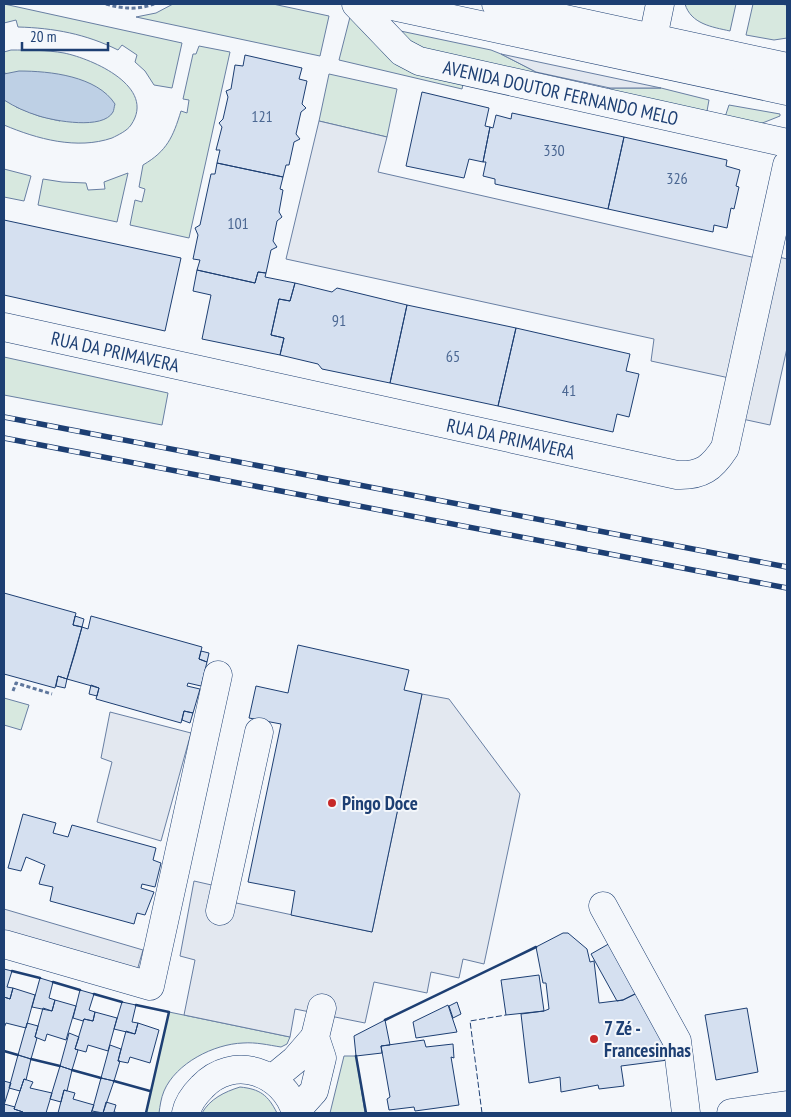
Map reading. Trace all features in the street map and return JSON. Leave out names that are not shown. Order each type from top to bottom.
[{"type":"street","name":"AVENIDA DOUTOR FERNANDO MELO","points":[[356,4],[402,52],[419,61],[787,143]]},
{"type":"street","points":[[383,4],[787,91]]},
{"type":"street","points":[[496,4],[787,67]]},
{"type":"street","points":[[653,38],[660,4]]},
{"type":"street","points":[[759,61],[787,47]]},
{"type":"street","name":"RUA DA PRIMAVERA","points":[[4,327],[668,473],[693,476],[715,464],[725,448],[787,166]]},
{"type":"street","points":[[4,944],[150,986],[218,675]]},
{"type":"street","points":[[220,911],[259,732]]},
{"type":"street","points":[[603,906],[677,1041],[686,1113]]},
{"type":"street","points":[[272,1079],[295,1060],[315,1037],[322,1008]]},
{"type":"street","points":[[186,1113],[195,1094],[207,1081],[222,1073],[240,1070],[257,1072],[272,1079],[283,1088],[296,1112],[314,1091],[322,1058],[315,1037]]},
{"type":"street","points":[[731,1113],[787,1105]]},
{"type":"path","points":[[106,4],[125,9],[141,8],[154,4]]},
{"type":"path","points":[[13,691],[16,682],[52,694]]},
{"type":"shaded area","points":[[4,4],[182,43],[172,88],[154,85],[145,71],[135,62],[137,55],[122,45],[118,50],[106,44],[70,33],[18,27],[16,20],[4,23]]},
{"type":"shaded area","points":[[173,4],[273,4],[329,16],[320,56],[136,17],[156,13]]},
{"type":"shaded area","points":[[685,4],[736,4],[730,31],[709,26],[697,20],[688,11]]},
{"type":"shaded area","points":[[753,4],[787,5],[787,38],[774,40],[746,35]]},
{"type":"shaded area","points":[[350,17],[464,80],[462,89],[339,60]]},
{"type":"shaded area","points":[[391,29],[491,50],[536,72],[534,77],[418,51]]},
{"type":"shaded area","points":[[199,46],[230,52],[189,238],[130,225],[135,200],[142,202],[145,189],[139,187],[143,165],[158,154],[168,142],[181,111],[187,113],[189,100],[183,99],[193,54],[196,54]]},
{"type":"shaded area","points":[[11,50],[64,53],[105,68],[129,87],[136,99],[137,111],[131,125],[125,131],[112,138],[85,143],[71,143],[30,135],[4,125],[4,94],[16,107],[39,116],[60,121],[6,73],[4,74],[4,52]]},
{"type":"shaded area","points":[[501,54],[661,88],[610,88],[536,72]]},
{"type":"shaded area","points":[[329,74],[397,89],[387,137],[319,121]]},
{"type":"shaded area","points":[[610,88],[661,88],[709,100],[707,111],[607,95]]},
{"type":"shaded area","points":[[729,105],[780,114],[780,116],[760,124],[725,117]]},
{"type":"shaded area","points":[[319,121],[387,137],[378,172],[756,258],[734,379],[651,361],[654,339],[286,259]]},
{"type":"shaded area","points":[[4,169],[31,176],[24,201],[4,197]]},
{"type":"shaded area","points":[[128,173],[117,222],[38,205],[43,179],[86,183],[88,190],[105,189],[104,182]]},
{"type":"shaded area","points":[[767,254],[787,259],[787,348],[770,425],[733,417]]},
{"type":"shaded area","points":[[4,357],[168,393],[162,425],[4,395]]},
{"type":"shaded area","points":[[422,694],[449,699],[520,794],[484,964],[463,959],[459,978],[431,972],[427,993],[374,982],[365,1023],[295,1009],[290,1037],[184,1015],[195,960],[180,956],[194,881],[216,886],[213,898],[372,932]]},
{"type":"shaded area","points":[[4,698],[29,705],[21,730],[4,725]]},
{"type":"shaded area","points":[[110,712],[191,733],[161,841],[97,822],[112,762],[101,758]]},
{"type":"shaded area","points":[[4,909],[143,950],[134,981],[4,944]]},
{"type":"shaded area","points":[[169,1012],[290,1037],[287,1044],[281,1047],[243,1043],[208,1051],[177,1072],[163,1094],[159,1113],[146,1113]]},
{"type":"shaded area","points":[[344,1056],[356,1056],[365,1113],[330,1113]]},
{"type":"shaded area","points":[[240,1087],[253,1089],[263,1094],[277,1113],[202,1113],[218,1097]]},
{"type":"water","points":[[19,71],[45,72],[85,81],[107,95],[115,104],[113,112],[108,118],[99,121],[78,123],[46,118],[21,109],[4,100],[4,74]]},
{"type":"building","points":[[245,55],[302,68],[299,79],[307,81],[302,104],[306,108],[301,112],[296,134],[300,139],[294,142],[289,165],[286,165],[283,177],[217,163],[220,150],[216,150],[222,127],[219,123],[223,119],[228,97],[226,91],[231,89],[235,65],[243,66]]},
{"type":"building","points":[[422,92],[489,108],[485,126],[490,127],[483,162],[469,159],[464,178],[406,166]]},
{"type":"building","points":[[512,113],[624,137],[608,209],[495,184],[495,179],[483,176],[486,162],[483,162],[490,127],[493,128],[496,115],[511,119]]},
{"type":"building","points":[[624,137],[727,160],[726,166],[740,170],[736,186],[739,187],[734,209],[731,208],[727,228],[714,225],[713,232],[608,209]]},
{"type":"building","points":[[217,163],[283,177],[280,189],[283,190],[279,212],[282,217],[277,221],[273,241],[277,247],[271,250],[266,273],[258,272],[255,283],[197,270],[200,260],[193,259],[198,235],[195,228],[200,225],[211,174],[215,174]]},
{"type":"building","points":[[4,220],[181,258],[165,331],[4,295]]},
{"type":"building","points":[[197,270],[255,283],[258,272],[266,273],[265,277],[295,283],[290,301],[279,299],[271,335],[284,338],[280,355],[202,339],[211,295],[193,291]]},
{"type":"building","points":[[295,283],[332,292],[337,288],[407,305],[390,383],[322,369],[318,364],[280,355],[284,338],[271,335],[279,299],[290,301]]},
{"type":"building","points":[[407,305],[516,328],[498,406],[390,383]]},
{"type":"building","points":[[516,328],[630,354],[626,371],[639,374],[629,417],[617,414],[613,432],[498,406]]},
{"type":"building","points":[[4,593],[76,613],[73,625],[82,627],[75,653],[67,679],[58,676],[55,688],[4,674]]},
{"type":"building","points":[[75,616],[84,619],[82,627],[73,625]]},
{"type":"building","points":[[91,616],[202,647],[199,659],[207,662],[201,686],[188,683],[187,686],[200,689],[193,713],[184,711],[181,723],[96,699],[99,688],[67,679],[82,627],[88,629]]},
{"type":"building","name":"Pingo Doce","points":[[298,645],[409,670],[404,690],[422,694],[372,932],[291,915],[295,891],[248,882],[281,724],[249,718],[256,686],[288,693]]},
{"type":"building","points":[[201,651],[209,653],[207,662],[199,659]]},
{"type":"building","points":[[58,676],[67,679],[65,688],[56,686]]},
{"type":"building","points":[[91,685],[99,688],[97,696],[89,694]]},
{"type":"building","points":[[184,711],[193,713],[190,723],[182,720]]},
{"type":"building","points":[[23,814],[56,823],[53,833],[68,837],[72,825],[156,848],[153,860],[161,863],[155,887],[142,884],[141,888],[154,892],[145,915],[137,913],[134,924],[50,901],[53,887],[39,884],[45,865],[26,857],[21,871],[8,868]]},
{"type":"building","points":[[563,933],[568,933],[587,949],[590,962],[594,961],[599,1003],[623,1000],[639,992],[668,1042],[668,1060],[621,1066],[624,1086],[599,1089],[598,1085],[561,1092],[560,1077],[529,1083],[521,1014],[549,1009],[546,983],[543,983],[536,947]]},
{"type":"building","points":[[612,942],[639,992],[617,1001],[591,954]]},
{"type":"building","points":[[4,969],[12,971],[7,987],[13,988],[10,999],[4,997]]},
{"type":"building","points":[[539,975],[544,1011],[506,1015],[501,980]]},
{"type":"building","points":[[40,978],[53,982],[49,998],[55,1000],[52,1011],[32,1007]]},
{"type":"building","points":[[13,988],[35,995],[26,1028],[6,1023],[4,1028],[4,997],[10,999]]},
{"type":"building","points":[[80,990],[94,994],[89,1010],[95,1012],[93,1021],[73,1018]]},
{"type":"building","points":[[55,1000],[76,1006],[66,1040],[47,1034],[45,1041],[35,1037],[43,1008],[52,1011]]},
{"type":"building","points":[[122,1002],[136,1005],[132,1022],[138,1023],[135,1034],[114,1029]]},
{"type":"building","points":[[457,1002],[461,1014],[453,1018],[449,1006]]},
{"type":"building","points":[[448,1005],[457,1032],[416,1038],[413,1022]]},
{"type":"building","points":[[747,1008],[758,1072],[716,1080],[705,1015]]},
{"type":"building","points":[[95,1012],[117,1018],[108,1051],[88,1045],[86,1052],[75,1049],[84,1019],[93,1021]]},
{"type":"building","points":[[385,1020],[390,1045],[381,1046],[382,1053],[356,1056],[354,1036]]},
{"type":"building","points":[[27,1023],[38,1026],[35,1037],[37,1038],[31,1059],[18,1055]]},
{"type":"building","points":[[138,1023],[159,1030],[150,1063],[130,1057],[128,1063],[118,1061],[126,1031],[135,1034]]},
{"type":"building","points":[[69,1033],[79,1037],[75,1049],[78,1050],[72,1070],[60,1066]]},
{"type":"building","points":[[424,1040],[426,1047],[453,1044],[454,1058],[451,1057],[459,1105],[415,1111],[414,1107],[389,1110],[387,1099],[390,1097],[381,1046]]},
{"type":"building","points":[[110,1045],[121,1049],[118,1061],[120,1061],[114,1081],[101,1078]]},
{"type":"building","points":[[18,1055],[31,1059],[26,1080],[24,1079],[20,1091],[9,1088]]},
{"type":"building","points":[[60,1066],[72,1070],[67,1091],[64,1090],[61,1102],[50,1099]]},
{"type":"building","points":[[101,1078],[114,1081],[103,1113],[92,1111]]},
{"type":"building","points":[[24,1079],[33,1082],[30,1088],[52,1093],[46,1113],[22,1113],[14,1109]]},
{"type":"building","points":[[4,1081],[11,1083],[4,1105]]},
{"type":"building","points":[[64,1090],[75,1093],[73,1099],[94,1105],[91,1113],[58,1113]]},
{"type":"building","points":[[106,1102],[116,1105],[114,1112],[119,1113],[103,1113]]},
{"type":"building","points":[[4,1104],[15,1107],[14,1109],[23,1112],[4,1113]]},
{"type":"railway","points":[[4,417],[787,567]]},
{"type":"railway","points":[[4,438],[787,588]]},
{"type":"fence","points":[[482,1113],[470,1021],[506,1015]]},
{"type":"wall","points":[[385,1020],[536,947]]},
{"type":"wall","points":[[12,971],[40,978]]},
{"type":"wall","points":[[53,982],[80,990]]},
{"type":"wall","points":[[94,994],[122,1002]]},
{"type":"wall","points":[[136,1005],[169,1012],[146,1113]]},
{"type":"wall","points":[[4,1051],[18,1055]]},
{"type":"wall","points":[[356,1056],[366,1113]]},
{"type":"wall","points":[[31,1059],[60,1066]]},
{"type":"wall","points":[[72,1070],[101,1078]]},
{"type":"wall","points":[[114,1081],[150,1091]]},
{"type":"place","name":"Pingo Doce","points":[[332,803]]},
{"type":"place","name":"7 Zé - Francesinhas","points":[[594,1039]]}]
